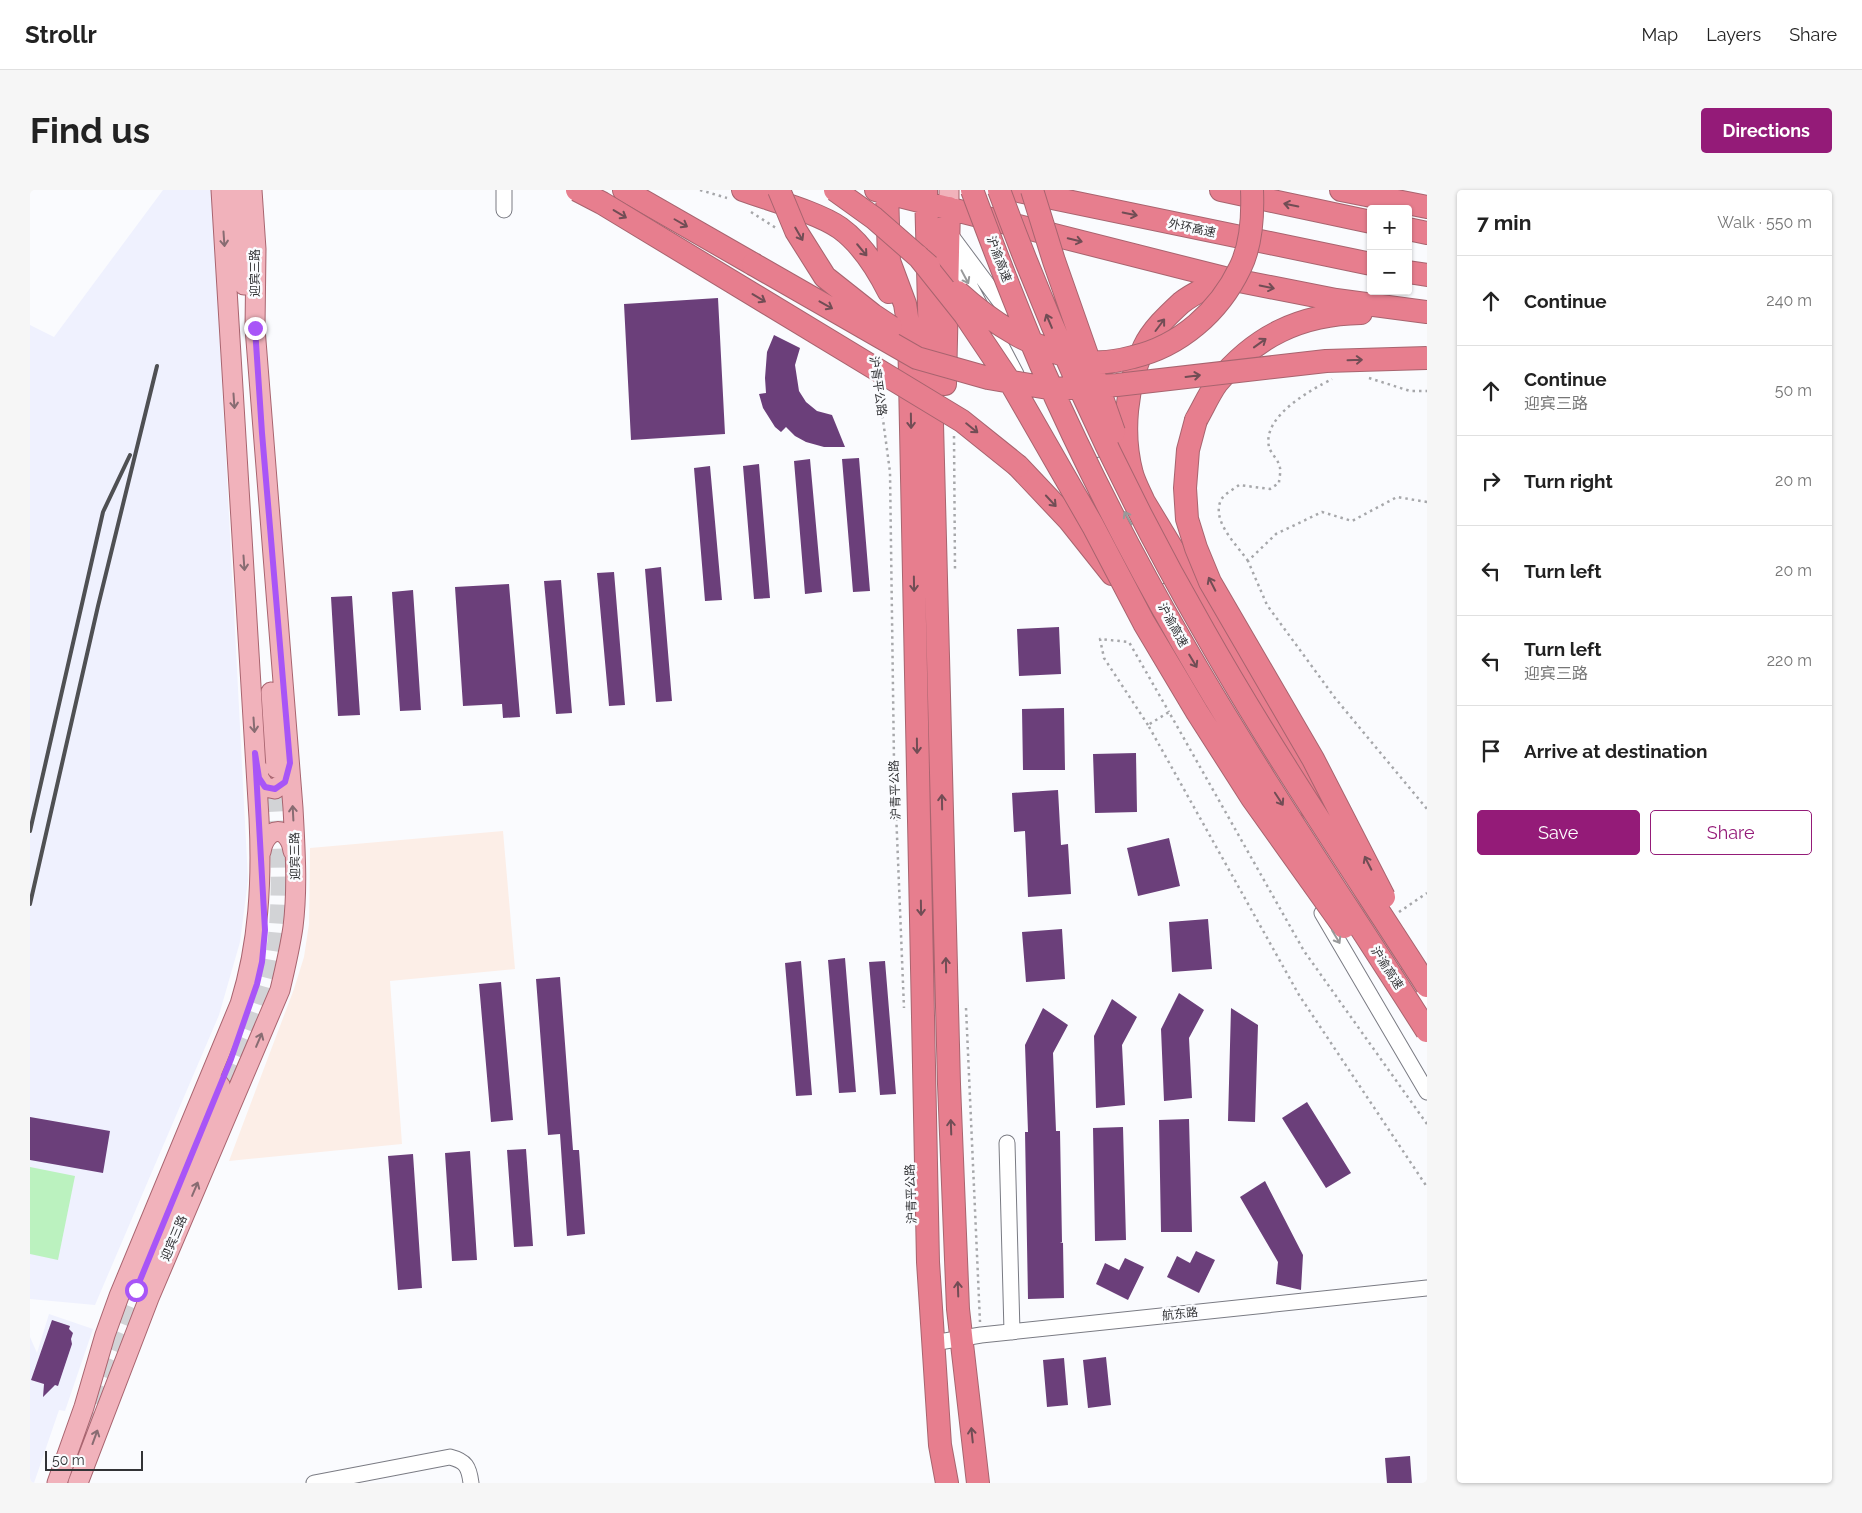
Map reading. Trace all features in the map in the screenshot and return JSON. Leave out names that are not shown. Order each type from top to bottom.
[{"type":"highway","points":[[577,190],[962,420],[1018,466],[1069,520],[1110,572],[1144,623],[1197,712],[1257,805],[1336,916],[1427,1035]]},
{"type":"highway","points":[[624,190],[917,358],[988,378],[1054,389],[1117,385],[1326,361],[1427,358]]},
{"type":"highway","points":[[779,190],[796,231],[825,277],[873,316],[922,348],[988,378]]},
{"type":"highway","points":[[835,190],[874,218],[974,307],[1011,333],[1058,353],[1089,362],[1116,361],[1143,355],[1166,346],[1188,333],[1210,313],[1223,298],[1241,267],[1252,227],[1252,190]]},
{"type":"highway","name":"沪渝高速","points":[[972,190],[1002,271],[1041,365],[1082,451],[1146,576],[1183,643],[1242,741],[1427,1031]]},
{"type":"highway","name":"沪渝高速","points":[[999,190],[1026,264],[1064,355],[1149,532],[1204,632],[1262,728],[1427,986]]},
{"type":"highway","name":"外环高速","points":[[1014,190],[1367,263]]},
{"type":"highway","points":[[1032,190],[1054,261],[1149,532]]},
{"type":"highway","points":[[1037,190],[1054,261]]},
{"type":"highway","points":[[1221,190],[1367,221]]},
{"type":"highway","points":[[883,191],[949,199],[1224,278],[1336,300],[1427,312]]},
{"type":"highway","name":"沪青平公路","points":[[883,191],[890,260],[905,304],[909,330],[928,1262],[940,1445],[947,1483]]},
{"type":"highway","points":[[1345,191],[1427,207]]},
{"type":"highway","name":"沪青平公路","points":[[738,196],[818,216],[840,228],[861,247],[876,268],[889,292],[910,372]]},
{"type":"highway","points":[[926,196],[914,232],[912,269],[929,311],[949,1084],[958,1299],[971,1336],[978,1483]]},
{"type":"highway","points":[[932,458],[945,424],[949,199]]},
{"type":"highway","points":[[1412,230],[1427,233]]},
{"type":"highway","points":[[918,256],[965,315],[1012,384],[1093,526],[1144,623]]},
{"type":"highway","points":[[1412,273],[1427,275]]},
{"type":"highway","points":[[1224,278],[1183,301],[1165,318],[1145,345],[1133,378],[1127,412],[1126,447],[1132,476],[1144,502],[1235,652],[1307,778],[1315,825]]},
{"type":"highway","points":[[1427,316],[1386,313],[1336,314],[1301,321],[1270,336],[1244,355],[1216,384],[1196,420],[1188,450],[1185,488],[1187,519],[1210,582],[1313,758],[1343,814],[1427,986]]},
{"type":"main road","points":[[136,1290],[231,1059],[257,984],[262,962],[265,930],[221,190]]},
{"type":"main road","name":"迎宾三路","points":[[78,1483],[149,1298],[280,990],[294,924],[296,869],[283,765],[237,190]]},
{"type":"main road","points":[[241,247],[244,190]]},
{"type":"main road","name":"迎宾三路","points":[[252,190],[256,249],[255,328],[283,765]]},
{"type":"main road","points":[[255,753],[259,778],[265,787],[275,789],[285,782],[283,765]]},
{"type":"main road","points":[[57,1483],[84,1407],[105,1335],[119,1296],[240,1004],[254,948],[261,850],[265,837],[272,832],[282,832],[289,837],[293,846],[296,869]]},
{"type":"street","points":[[504,190],[504,210]]},
{"type":"street","points":[[926,196],[1103,541],[1427,1092]]},
{"type":"street","points":[[948,239],[1044,362],[1163,580],[1427,1008]]},
{"type":"street","points":[[1007,1143],[1012,1332]]},
{"type":"street","name":"航东路","points":[[933,1343],[971,1336],[1427,1288]]},
{"type":"street","points":[[314,1483],[450,1457],[460,1459],[470,1470],[472,1483]]},
{"type":"path","points":[[700,190],[726,197],[738,196]]},
{"type":"path","points":[[750,212],[783,232]]},
{"type":"path","points":[[1340,375],[1307,392],[1279,416],[1270,432],[1269,447],[1280,467],[1279,483],[1270,489],[1239,485],[1222,498],[1219,510],[1221,524],[1248,561],[1267,605],[1335,698],[1427,809]]},
{"type":"path","points":[[1368,378],[1410,391],[1427,391]]},
{"type":"path","name":"沪青平公路","points":[[878,386],[890,472],[894,762],[904,1013]]},
{"type":"path","points":[[954,430],[955,579]]},
{"type":"path","points":[[1248,561],[1276,534],[1322,512],[1352,521],[1397,497],[1427,502]]},
{"type":"path","points":[[1427,1124],[1304,951],[1129,642],[1100,638],[1104,658],[1148,725],[1299,995],[1427,1187]]},
{"type":"path","points":[[1148,725],[1169,712]]},
{"type":"path","points":[[966,1006],[971,1336]]},
{"type":"shaded area","points":[[163,190],[212,190],[248,880],[240,942],[219,1015],[95,1305],[30,1299],[30,325],[54,337]]},
{"type":"shaded area","points":[[503,831],[515,969],[390,981],[402,1144],[229,1161],[294,989],[304,957],[309,924],[310,848]]},
{"type":"shaded area","points":[[49,1314],[93,1329],[65,1411],[59,1410],[34,1483],[30,1483],[30,1337],[37,1353]]},
{"type":"green space","points":[[30,1167],[75,1176],[58,1260],[30,1254]]},
{"type":"building","points":[[718,298],[725,434],[631,440],[624,304]]},
{"type":"building","points":[[774,335],[800,348],[795,365],[799,391],[806,402],[817,411],[832,415],[845,447],[824,447],[806,442],[795,436],[786,427],[781,432],[775,427],[763,408],[759,394],[766,393],[767,352]]},
{"type":"building","points":[[859,458],[870,591],[853,592],[842,459]]},
{"type":"building","points":[[810,459],[822,592],[805,594],[794,461]]},
{"type":"building","points":[[759,464],[770,598],[754,599],[743,466]]},
{"type":"building","points":[[710,466],[722,600],[705,601],[694,468]]},
{"type":"building","points":[[661,567],[672,701],[656,702],[645,569]]},
{"type":"building","points":[[614,572],[625,705],[609,706],[597,573]]},
{"type":"building","points":[[561,580],[572,713],[556,714],[544,581]]},
{"type":"building","points":[[509,584],[520,717],[503,718],[502,704],[463,706],[455,587]]},
{"type":"building","points":[[413,590],[421,710],[400,711],[392,592]]},
{"type":"building","points":[[352,596],[360,715],[338,716],[331,597]]},
{"type":"building","points":[[1059,627],[1061,674],[1019,676],[1017,629]]},
{"type":"building","points":[[1064,708],[1065,770],[1023,770],[1022,709]]},
{"type":"building","points":[[1136,753],[1137,812],[1095,813],[1093,754]]},
{"type":"building","points":[[1058,790],[1061,845],[1068,844],[1071,894],[1028,897],[1025,831],[1014,832],[1012,793]]},
{"type":"building","points":[[1169,838],[1180,886],[1138,896],[1127,848]]},
{"type":"building","points":[[1208,919],[1212,969],[1172,972],[1169,922]]},
{"type":"building","points":[[1062,929],[1065,979],[1026,982],[1022,932]]},
{"type":"building","points":[[845,958],[856,1092],[839,1093],[828,960]]},
{"type":"building","points":[[801,961],[812,1095],[796,1096],[785,963]]},
{"type":"building","points":[[885,961],[896,1094],[880,1095],[869,962]]},
{"type":"building","points":[[560,977],[573,1150],[579,1150],[585,1234],[567,1236],[560,1134],[548,1135],[536,979]]},
{"type":"building","points":[[501,982],[513,1120],[491,1122],[479,984]]},
{"type":"building","points":[[1179,993],[1204,1010],[1189,1038],[1192,1098],[1164,1101],[1161,1029]]},
{"type":"building","points":[[1112,999],[1137,1017],[1122,1045],[1125,1105],[1096,1108],[1094,1036]]},
{"type":"building","points":[[1043,1008],[1068,1025],[1053,1053],[1056,1131],[1060,1131],[1062,1242],[1060,1242],[1063,1243],[1064,1298],[1028,1299],[1025,1132],[1028,1132],[1025,1045]]},
{"type":"building","points":[[1231,1008],[1258,1025],[1255,1122],[1228,1121]]},
{"type":"building","points":[[1307,1102],[1351,1173],[1326,1188],[1282,1118]]},
{"type":"building","points":[[30,1117],[110,1131],[103,1173],[30,1160]]},
{"type":"building","points":[[1189,1119],[1192,1232],[1161,1232],[1159,1120]]},
{"type":"building","points":[[1123,1127],[1126,1240],[1095,1241],[1093,1128]]},
{"type":"building","points":[[526,1149],[533,1246],[514,1247],[507,1150]]},
{"type":"building","points":[[470,1151],[477,1260],[452,1261],[445,1153]]},
{"type":"building","points":[[413,1154],[422,1288],[398,1290],[388,1156]]},
{"type":"building","points":[[1265,1181],[1303,1255],[1301,1290],[1276,1284],[1278,1262],[1240,1197]]},
{"type":"building","points":[[1196,1251],[1215,1260],[1199,1293],[1167,1277],[1177,1256],[1190,1263]]},
{"type":"building","points":[[1125,1258],[1144,1267],[1128,1300],[1096,1284],[1105,1263],[1119,1270]]},
{"type":"building","points":[[52,1320],[70,1326],[69,1329],[73,1333],[72,1344],[58,1386],[55,1385],[43,1397],[44,1384],[31,1380]]},
{"type":"building","points":[[1106,1357],[1111,1405],[1088,1408],[1083,1360]]},
{"type":"building","points":[[1064,1358],[1068,1405],[1047,1407],[1043,1360]]},
{"type":"building","points":[[1410,1456],[1412,1483],[1387,1483],[1385,1458]]},
{"type":"tunnel","points":[[219,1109],[257,1021],[273,967],[277,943],[280,895],[280,846],[276,774]]},
{"type":"tunnel","points":[[68,1483],[88,1425],[143,1288]]},
{"type":"railway","points":[[30,904],[98,606],[157,366]]},
{"type":"railway","points":[[30,831],[103,512],[130,455]]},
{"type":"route","points":[[136,1290],[231,1059],[250,1007],[262,962],[265,930],[255,753],[259,778],[265,787],[275,789],[285,782],[290,763],[255,328]]}]
